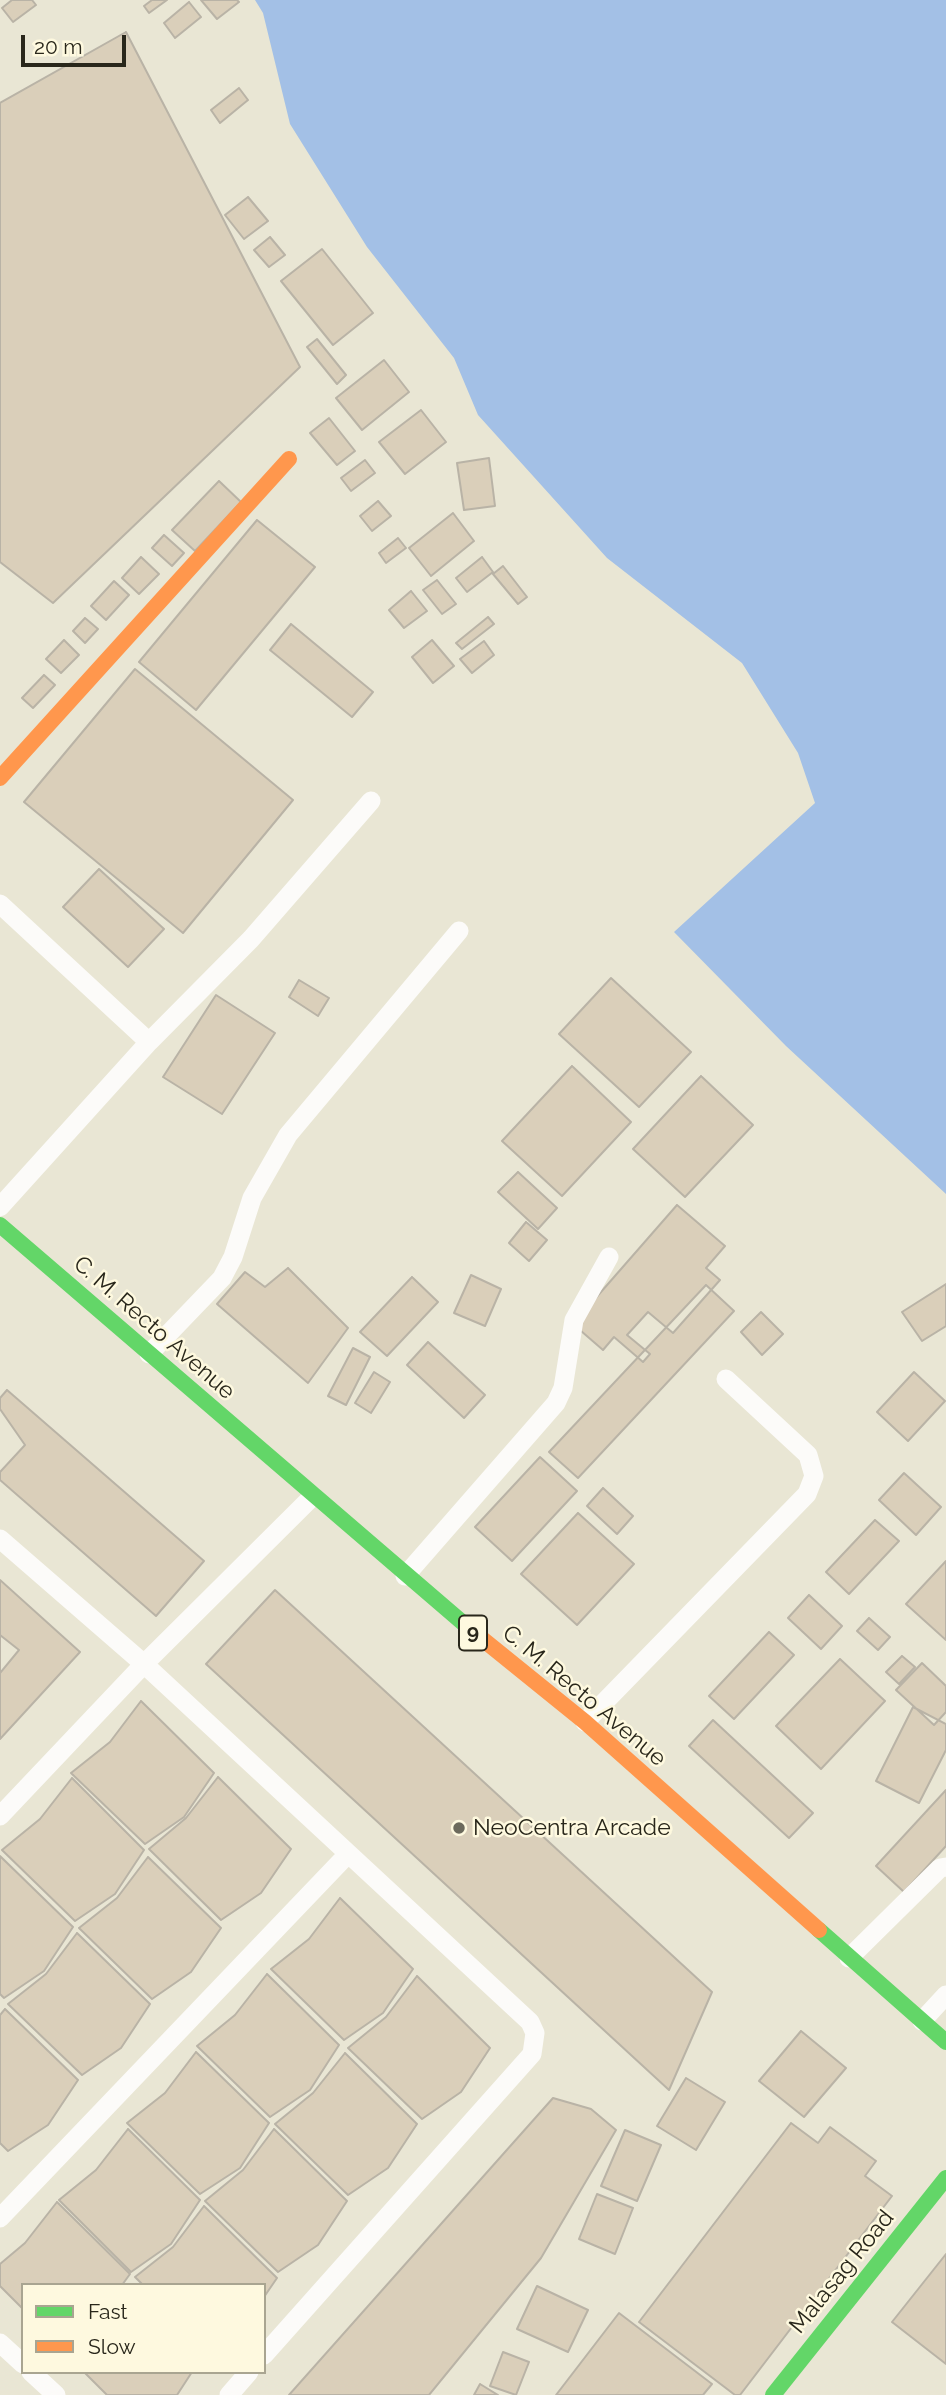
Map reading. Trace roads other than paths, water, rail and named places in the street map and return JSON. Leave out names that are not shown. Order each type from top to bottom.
[{"type":"main road","points":[[0,778],[289,459]]},
{"type":"main road","name":"C. M. Recto Avenue","points":[[0,1225],[405,1576],[585,1722],[946,2042]]},
{"type":"main road","name":"Malasag Road","points":[[773,2395],[946,2178]]},
{"type":"lane","points":[[0,1207],[149,1042],[251,939],[372,801]]},
{"type":"lane","points":[[0,904],[149,1042]]},
{"type":"lane","points":[[149,1354],[222,1278],[233,1257],[252,1198],[288,1135],[459,931]]},
{"type":"lane","points":[[405,1576],[556,1404],[563,1388],[574,1320],[609,1257]]},
{"type":"lane","points":[[585,1722],[807,1494],[814,1476],[808,1455],[726,1379]]},
{"type":"lane","points":[[0,1815],[145,1664],[313,1496]]},
{"type":"lane","points":[[0,1539],[145,1664],[347,1855],[530,2022],[536,2043],[533,2053],[266,2353]]},
{"type":"lane","points":[[0,2218],[347,1855]]},
{"type":"lane","points":[[849,1958],[940,1868],[946,1867]]},
{"type":"lane","points":[[922,2021],[946,1995]]},
{"type":"lane","points":[[0,2343],[21,2362]]},
{"type":"lane","points":[[33,2374],[56,2395]]},
{"type":"lane","points":[[229,2395],[247,2374]]},
{"type":"water","points":[[255,0],[946,0],[946,1194],[786,1046],[674,932],[815,803],[798,753],[742,663],[607,558],[478,415],[454,358],[367,247],[290,124],[263,13]]},
{"type":"place","name":"NeoCentra Arcade","points":[[459,1828]]}]
